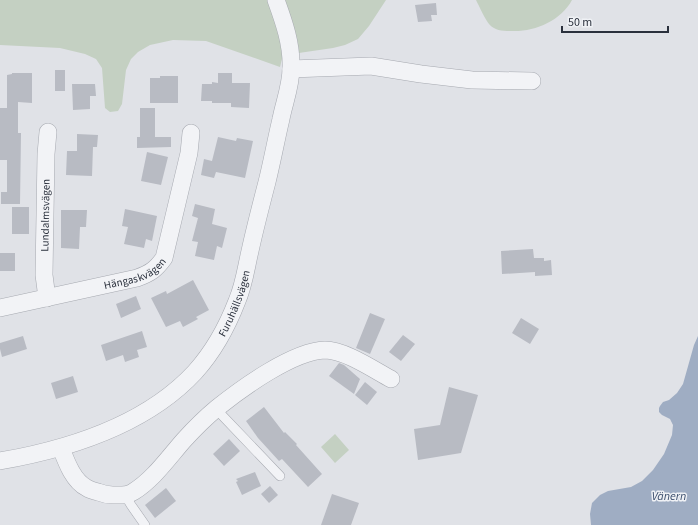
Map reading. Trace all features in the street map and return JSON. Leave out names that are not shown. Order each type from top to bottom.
[{"type":"street","name":"Furuhällsvägen","points":[[0,461],[61,448],[98,435],[138,415],[180,387],[195,371],[222,335],[238,300],[271,168],[280,120],[288,92],[291,70],[290,51],[278,7]]},
{"type":"street","points":[[291,70],[371,66],[472,80],[532,80]]},
{"type":"street","name":"Lundalmsvägen","points":[[47,298],[44,275],[46,154],[48,132]]},
{"type":"street","name":"Hängaskvägen","points":[[0,308],[137,278],[149,274],[157,268],[164,258],[189,153],[191,133]]},
{"type":"street","points":[[61,448],[66,461],[74,474],[79,482],[86,488],[108,495],[125,495],[133,493],[156,473],[198,425],[216,409],[255,380],[295,358],[310,352],[326,350],[337,352],[349,356],[391,379]]},
{"type":"lane","points":[[216,409],[280,476]]},
{"type":"lane","points":[[125,495],[145,525]]},
{"type":"green space","points":[[0,0],[386,0],[369,26],[358,39],[345,45],[333,48],[285,55],[282,59],[280,67],[206,41],[173,40],[150,45],[138,52],[131,59],[126,70],[122,104],[118,111],[110,112],[105,108],[102,68],[96,59],[85,54],[60,48],[0,45]]},
{"type":"green space","points":[[476,0],[572,0],[561,14],[546,24],[529,30],[505,31],[494,28],[489,24]]},
{"type":"green space","points":[[335,434],[349,450],[335,463],[321,447]]},
{"type":"water","name":"Vänern","points":[[698,336],[698,525],[591,525],[590,514],[592,503],[600,495],[608,491],[631,487],[642,481],[653,470],[664,454],[672,435],[673,425],[670,419],[659,412],[659,408],[663,402],[669,400],[677,393],[683,384]]},
{"type":"building","points":[[436,3],[437,15],[431,15],[432,21],[418,22],[415,5]]},
{"type":"building","points":[[55,70],[65,70],[65,91],[55,91]]},
{"type":"building","points":[[12,73],[32,73],[32,103],[18,102],[18,133],[21,133],[20,204],[1,204],[1,192],[7,192],[7,160],[0,160],[0,108],[7,108],[7,75]]},
{"type":"building","points":[[218,73],[232,73],[232,83],[250,83],[249,108],[231,107],[231,103],[212,103],[212,101],[201,101],[202,84],[212,84],[212,82],[218,83]]},
{"type":"building","points":[[160,76],[178,76],[178,103],[150,103],[150,78],[160,78]]},
{"type":"building","points":[[72,84],[95,84],[96,96],[90,96],[90,109],[73,110]]},
{"type":"building","points":[[140,108],[155,108],[155,137],[171,137],[171,147],[137,148],[137,137],[140,137]]},
{"type":"building","points":[[77,134],[98,135],[97,147],[93,147],[92,176],[66,175],[67,151],[77,151]]},
{"type":"building","points":[[218,137],[236,141],[237,138],[253,141],[245,178],[216,172],[214,178],[201,175],[204,159],[212,161]]},
{"type":"building","points":[[147,152],[168,157],[161,185],[141,181]]},
{"type":"building","points":[[195,204],[215,209],[212,224],[227,228],[222,248],[217,246],[214,260],[195,256],[198,242],[192,241],[198,218],[192,216]]},
{"type":"building","points":[[12,207],[29,207],[29,234],[12,234]]},
{"type":"building","points":[[125,209],[157,216],[152,241],[146,239],[144,248],[124,244],[128,227],[122,226]]},
{"type":"building","points":[[61,210],[87,210],[86,227],[80,227],[79,249],[61,248]]},
{"type":"building","points":[[533,249],[534,258],[544,258],[544,261],[551,260],[552,275],[535,276],[535,272],[502,274],[501,251]]},
{"type":"building","points":[[0,253],[15,253],[15,271],[0,271]]},
{"type":"building","points":[[193,280],[209,310],[196,317],[198,319],[183,327],[180,321],[166,327],[151,298],[166,291],[167,294]]},
{"type":"building","points":[[136,296],[141,309],[121,318],[116,304]]},
{"type":"building","points":[[370,313],[385,319],[370,354],[356,348]]},
{"type":"building","points":[[521,318],[539,329],[530,344],[512,333]]},
{"type":"building","points":[[142,331],[147,347],[137,350],[139,357],[125,362],[123,355],[106,361],[101,345]]},
{"type":"building","points":[[403,335],[415,344],[401,361],[389,352]]},
{"type":"building","points":[[23,336],[27,349],[2,357],[0,343]]},
{"type":"building","points":[[339,363],[344,365],[360,379],[354,394],[329,376]]},
{"type":"building","points":[[73,376],[78,392],[56,399],[51,383]]},
{"type":"building","points":[[365,382],[377,392],[367,405],[355,395]]},
{"type":"building","points":[[449,387],[478,395],[461,453],[418,460],[414,429],[440,425]]},
{"type":"building","points":[[264,407],[284,433],[285,432],[297,444],[296,445],[322,474],[308,487],[282,459],[279,461],[258,438],[246,421]]},
{"type":"building","points":[[229,439],[240,451],[224,466],[213,454]]},
{"type":"building","points":[[255,472],[261,486],[242,495],[236,479]]},
{"type":"building","points":[[270,486],[278,495],[269,503],[261,494]]},
{"type":"building","points":[[166,488],[176,501],[155,518],[145,505]]},
{"type":"building","points":[[332,494],[359,503],[351,525],[321,525]]}]
